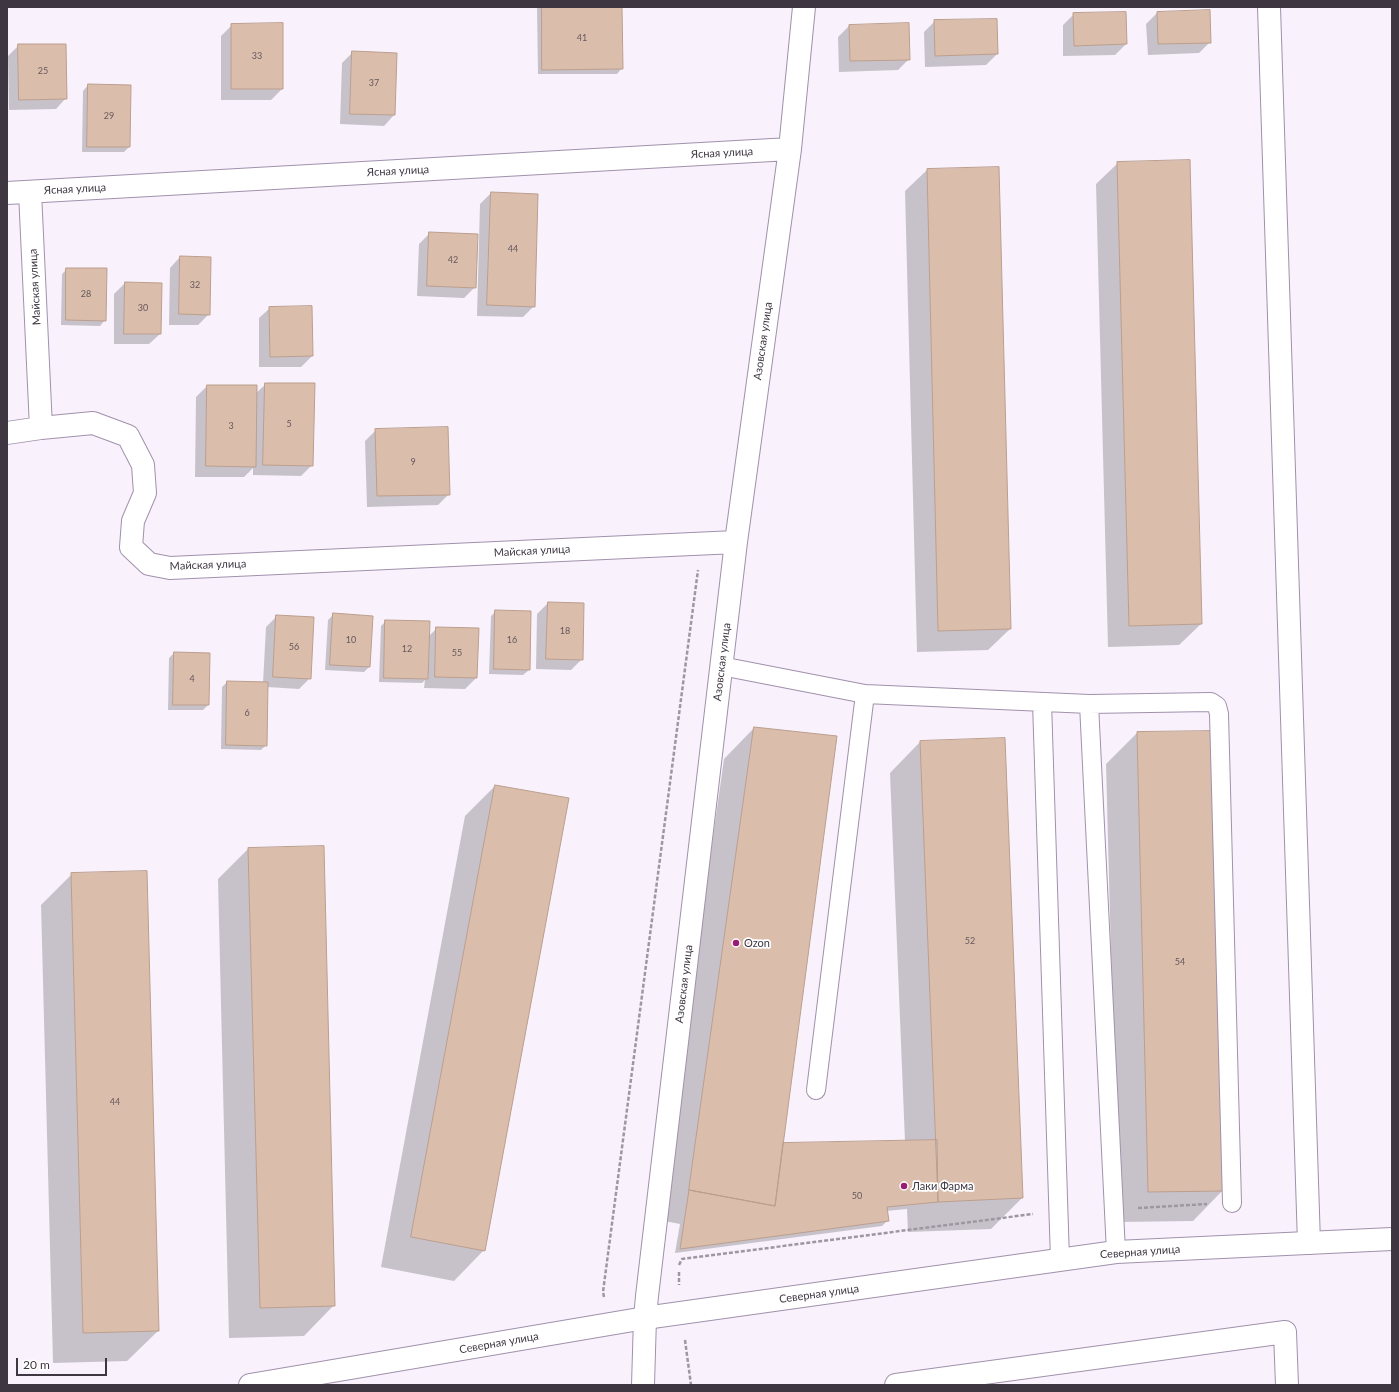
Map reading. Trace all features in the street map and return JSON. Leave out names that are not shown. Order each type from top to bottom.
[{"type":"street","name":"Азовская улица","points":[[643,1385],[645,1318],[721,666],[736,542],[790,149],[804,7]]},
{"type":"street","points":[[1269,7],[1309,1243]]},
{"type":"street","name":"Ясная улица","points":[[7,193],[790,149]]},
{"type":"street","name":"Майская улица","points":[[30,192],[41,428],[93,423],[128,436],[143,465],[145,492],[133,521],[131,547],[149,564],[170,568],[736,542]]},
{"type":"street","points":[[7,433],[41,428]]},
{"type":"street","name":"Северная улица","points":[[250,1385],[645,1318],[1116,1252],[1392,1239]]},
{"type":"street","points":[[896,1385],[959,1380],[1285,1332],[1287,1385]]},
{"type":"lane","points":[[721,666],[865,694],[1089,704],[1211,702],[1217,706],[1219,714],[1232,1202]]},
{"type":"lane","points":[[816,1090],[865,694]]},
{"type":"lane","points":[[1042,702],[1060,1260]]},
{"type":"lane","points":[[1089,704],[1116,1252]]},
{"type":"path","points":[[604,1301],[604,1284],[701,544]]},
{"type":"path","points":[[1114,1209],[1232,1202]]},
{"type":"path","points":[[691,1385],[681,1313],[678,1268],[682,1259],[1058,1211]]},
{"type":"building","points":[[542,7],[622,7],[623,69],[542,70]]},
{"type":"building","points":[[1210,10],[1211,43],[1158,44],[1157,12]]},
{"type":"building","points":[[1126,12],[1127,44],[1074,46],[1073,13]]},
{"type":"building","points":[[997,19],[998,54],[935,56],[934,20]]},
{"type":"building","points":[[283,23],[283,89],[231,89],[231,24]]},
{"type":"building","points":[[909,23],[910,60],[850,61],[849,25]]},
{"type":"building","points":[[18,44],[66,44],[67,99],[19,100]]},
{"type":"building","points":[[352,51],[397,53],[395,115],[350,114]]},
{"type":"building","points":[[88,84],[131,85],[130,147],[87,147]]},
{"type":"building","points":[[1190,160],[1202,624],[1129,626],[1117,162]]},
{"type":"building","points":[[999,167],[1011,629],[938,631],[927,169]]},
{"type":"building","points":[[491,192],[538,194],[535,307],[487,305]]},
{"type":"building","points":[[429,232],[478,234],[476,288],[427,286]]},
{"type":"building","points":[[180,256],[211,257],[210,315],[179,314]]},
{"type":"building","points":[[66,268],[107,268],[106,321],[66,320]]},
{"type":"building","points":[[125,282],[162,283],[161,334],[124,334]]},
{"type":"building","points":[[312,306],[313,356],[270,357],[269,307]]},
{"type":"building","points":[[265,383],[315,383],[313,466],[263,465]]},
{"type":"building","points":[[207,385],[257,385],[256,467],[206,466]]},
{"type":"building","points":[[448,427],[450,495],[377,496],[375,429]]},
{"type":"building","points":[[548,602],[584,603],[583,660],[546,659]]},
{"type":"building","points":[[495,610],[531,611],[530,670],[494,669]]},
{"type":"building","points":[[333,613],[373,616],[370,667],[330,665]]},
{"type":"building","points":[[276,615],[314,617],[311,679],[273,677]]},
{"type":"building","points":[[385,620],[430,621],[428,679],[384,678]]},
{"type":"building","points":[[436,627],[479,628],[477,678],[435,677]]},
{"type":"building","points":[[174,652],[210,653],[209,705],[173,705]]},
{"type":"building","points":[[227,681],[268,682],[267,746],[226,745]]},
{"type":"building","points":[[754,727],[837,736],[775,1206],[689,1190]]},
{"type":"building","points":[[1212,731],[1224,1191],[1148,1192],[1137,732]]},
{"type":"building","points":[[1005,738],[1023,1198],[938,1202],[920,741]]},
{"type":"building","points":[[495,785],[569,798],[485,1251],[411,1237]]},
{"type":"building","points":[[324,846],[335,1306],[260,1308],[248,848]]},
{"type":"building","points":[[147,871],[159,1331],[83,1333],[71,873]]},
{"type":"building","points":[[937,1140],[938,1202],[887,1207],[889,1221],[680,1249],[689,1190],[775,1206],[783,1143]]},
{"type":"place","name":"Ozon","points":[[736,943]]},
{"type":"place","name":"Лаки Фарма","points":[[904,1186]]}]
